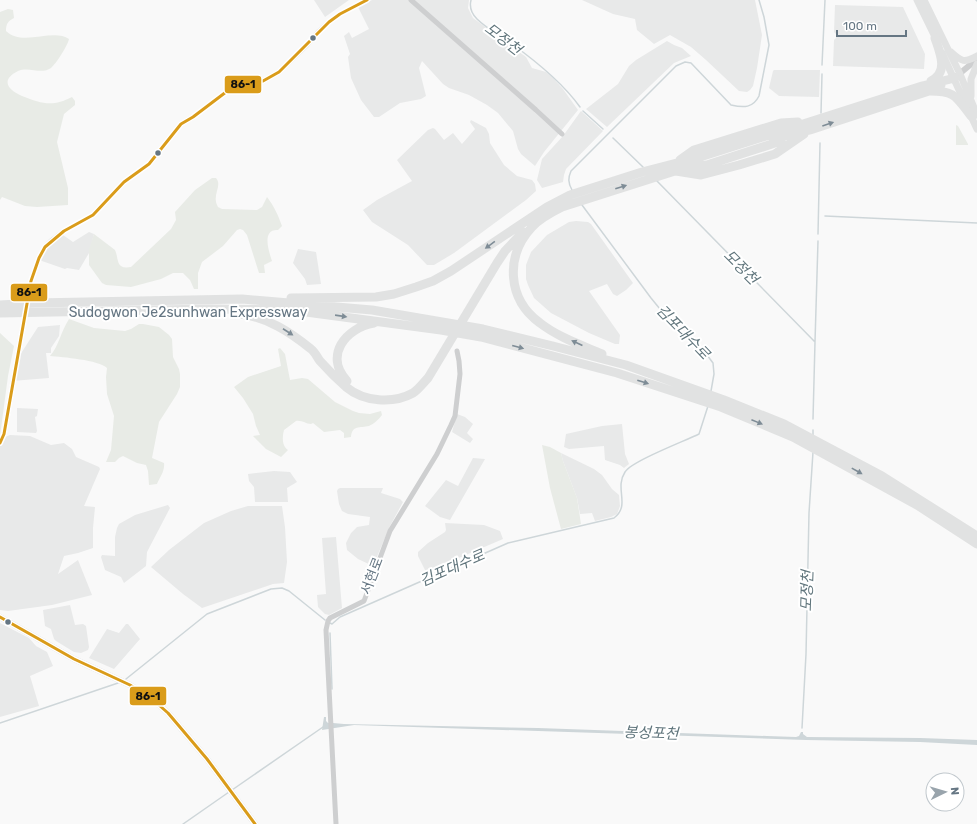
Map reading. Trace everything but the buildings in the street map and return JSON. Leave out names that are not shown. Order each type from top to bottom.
[{"type":"highway","points":[[926,89],[940,75],[942,67],[935,38]]},
{"type":"highway","points":[[596,191],[644,180],[673,169],[774,139],[926,89],[957,76]]},
{"type":"highway","points":[[926,89],[949,92],[955,95],[975,115]]},
{"type":"highway","points":[[673,169],[694,150],[781,122],[810,126]]},
{"type":"highway","points":[[242,299],[360,298],[394,294],[433,281],[532,222],[553,212],[572,199],[596,191],[636,174],[661,167],[701,175],[775,154],[810,126]]},
{"type":"highway","points":[[211,310],[245,314],[266,320],[286,330],[312,350],[320,361],[347,388],[366,398],[387,400],[396,399],[414,392],[428,378],[505,251],[532,222]]},
{"type":"highway","points":[[402,325],[378,322],[361,326],[348,335],[339,350],[337,359],[338,368],[348,383],[361,391],[368,393],[389,394],[407,389],[423,378],[430,370],[462,312],[498,252],[532,222]]},
{"type":"highway","points":[[532,222],[521,242],[514,260],[514,284],[518,298],[523,307],[539,322],[551,330],[626,365]]},
{"type":"highway","name":"Sudogwon Je2sunhwan Expressway","points":[[0,305],[14,308],[242,299],[372,310],[626,365],[801,437],[917,505],[977,544]]},
{"type":"highway","name":"Sudogwon Je2sunhwan Expressway","points":[[35,307],[291,310],[402,325],[443,326]]},
{"type":"highway","name":"Sudogwon Je2sunhwan Expressway","points":[[0,313],[14,308]]},
{"type":"highway","name":"Sudogwon Je2sunhwan Expressway","points":[[482,333],[617,373],[702,396]]},
{"type":"highway","name":"Sudogwon Je2sunhwan Expressway","points":[[823,449],[882,476],[977,536]]},
{"type":"main road","points":[[917,0],[935,38],[957,76],[975,115]]},
{"type":"main road","points":[[924,0],[948,49],[957,76]]},
{"type":"main road","points":[[948,49],[960,60],[977,58]]},
{"type":"main road","points":[[977,64],[970,86],[977,129]]},
{"type":"street","points":[[0,443],[4,434],[29,288],[35,266],[45,247],[61,233],[93,215],[124,182],[149,164],[181,124],[193,117],[230,89],[240,85],[263,80],[279,72],[329,22],[340,14],[367,0]]},
{"type":"street","points":[[411,0],[562,134]]},
{"type":"street","points":[[957,76],[977,58]]},
{"type":"street","name":"서현로","points":[[336,824],[326,630],[328,621],[335,615],[364,601],[390,531],[448,434],[455,416],[460,374],[457,352]]},
{"type":"street","points":[[0,617],[74,659],[130,685],[151,698],[168,713],[207,759],[255,824]]},
{"type":"shaded area","points":[[314,0],[349,0],[325,17]]},
{"type":"shaded area","points":[[372,0],[469,0],[468,8],[473,18],[526,57],[532,68],[546,72],[552,77],[563,89],[578,110],[544,152],[535,166],[521,154],[513,131],[498,113],[469,95],[449,88],[443,84],[422,61],[419,68],[426,96],[421,99],[400,103],[379,117],[374,117],[361,100],[351,78],[348,57],[350,54],[344,36],[349,32],[352,38],[369,29],[358,7]]},
{"type":"shaded area","points":[[582,0],[755,0],[762,35],[753,86],[747,92],[739,91],[691,47],[670,35],[654,44],[637,30],[635,19],[613,14]]},
{"type":"shaded area","points":[[835,5],[903,7],[925,54],[924,69],[833,66],[834,40],[836,38],[836,34],[834,32]]},
{"type":"shaded area","points":[[8,9],[13,10],[14,18],[10,20],[6,26],[6,31],[13,35],[29,38],[55,35],[69,39],[62,54],[51,68],[43,71],[26,69],[18,71],[12,74],[8,81],[10,88],[17,94],[36,101],[53,103],[72,97],[75,101],[75,105],[64,114],[57,142],[68,188],[68,205],[37,207],[25,206],[2,197],[0,200],[0,12]]},
{"type":"shaded area","points":[[667,41],[682,48],[691,56],[674,63],[607,127],[586,109],[618,84],[629,66],[636,60]]},
{"type":"shaded area","points":[[774,70],[820,70],[819,97],[779,96],[769,88]]},
{"type":"shaded area","points":[[581,111],[603,131],[566,169],[563,182],[542,188],[537,180],[542,159],[563,136]]},
{"type":"shaded area","points":[[471,120],[486,128],[489,134],[490,143],[504,165],[517,176],[532,180],[535,184],[536,191],[454,253],[434,265],[427,265],[408,245],[372,222],[363,210],[377,200],[412,181],[397,160],[428,130],[433,128],[435,129],[444,140],[453,133],[462,144],[475,129],[470,122]]},
{"type":"shaded area","points":[[956,125],[958,126],[968,145],[956,145]]},
{"type":"shaded area","points":[[212,178],[216,178],[218,181],[216,203],[218,207],[222,209],[257,210],[262,207],[267,197],[274,207],[282,226],[278,230],[269,233],[268,247],[272,261],[264,265],[265,273],[259,273],[247,235],[240,229],[237,230],[223,246],[202,262],[198,273],[198,289],[194,289],[190,280],[183,273],[173,273],[161,279],[131,287],[106,285],[102,283],[89,265],[89,249],[94,234],[115,250],[118,263],[122,267],[131,267],[171,229],[176,220],[175,212],[195,190]]},
{"type":"shaded area","points":[[569,222],[588,222],[591,224],[633,283],[617,296],[613,294],[607,284],[589,291],[620,335],[619,344],[615,344],[589,333],[551,313],[534,298],[528,285],[526,279],[526,265],[531,252],[547,235]]},
{"type":"shaded area","points":[[89,232],[94,234],[89,253],[79,270],[65,269],[39,260],[41,255],[55,239],[63,235],[73,242]]},
{"type":"shaded area","points":[[298,249],[316,252],[321,284],[307,285],[305,279],[293,263]]},
{"type":"shaded area","points":[[69,319],[94,328],[125,331],[139,324],[159,327],[172,339],[173,357],[180,374],[180,387],[159,422],[152,458],[164,463],[164,466],[157,484],[149,485],[146,465],[137,463],[123,456],[115,462],[106,462],[111,450],[114,416],[107,394],[107,368],[103,365],[89,361],[50,356],[56,348]]},
{"type":"shaded area","points":[[60,325],[59,336],[51,348],[51,353],[46,353],[49,378],[12,381],[18,358],[38,327]]},
{"type":"shaded area","points":[[0,333],[14,346],[8,376],[0,436]]},
{"type":"shaded area","points":[[280,348],[285,354],[290,380],[302,378],[308,379],[335,402],[353,411],[370,414],[381,411],[382,415],[373,424],[355,429],[353,430],[351,437],[344,438],[344,433],[340,430],[324,432],[313,423],[309,424],[296,421],[284,430],[283,441],[288,450],[281,457],[266,449],[253,436],[260,435],[253,414],[234,387],[248,377],[281,366],[278,349]]},
{"type":"shaded area","points":[[17,408],[38,409],[37,416],[35,417],[36,433],[17,432]]},
{"type":"shaded area","points":[[457,414],[465,417],[473,424],[467,433],[473,439],[470,443],[452,432]]},
{"type":"shaded area","points":[[622,424],[625,454],[629,464],[624,468],[620,465],[605,460],[604,446],[569,449],[564,447],[566,434],[602,426]]},
{"type":"shaded area","points":[[10,435],[30,436],[51,445],[64,443],[72,449],[76,457],[99,467],[100,469],[84,506],[95,507],[93,548],[64,556],[58,574],[78,560],[92,595],[52,605],[8,611],[0,610],[0,446],[5,437]]},
{"type":"shaded area","points":[[542,445],[550,447],[561,453],[577,498],[581,524],[561,529],[550,488]]},
{"type":"shaded area","points":[[561,453],[594,469],[602,475],[612,489],[619,495],[620,506],[617,514],[595,521],[592,513],[580,514],[577,498]]},
{"type":"shaded area","points":[[473,458],[485,459],[450,520],[440,517],[425,506],[446,480],[458,486]]},
{"type":"shaded area","points":[[274,471],[290,472],[297,482],[287,488],[288,502],[255,502],[254,487],[249,481],[248,474]]},
{"type":"shaded area","points":[[340,488],[383,488],[381,493],[400,499],[403,502],[390,526],[373,566],[358,559],[347,550],[346,543],[351,533],[357,527],[369,525],[370,517],[348,514],[342,511],[339,504],[337,491]]},
{"type":"shaded area","points":[[168,505],[170,508],[147,552],[146,566],[124,583],[121,577],[105,570],[101,557],[102,555],[115,556],[115,537],[119,524],[135,515]]},
{"type":"shaded area","points":[[248,506],[282,506],[287,562],[284,583],[273,584],[202,608],[151,567],[169,550],[204,523],[231,511]]},
{"type":"shaded area","points":[[445,523],[484,525],[500,531],[503,539],[426,572],[418,556],[418,552],[428,543],[445,532]]},
{"type":"shaded area","points":[[336,537],[342,608],[329,615],[325,614],[318,607],[317,595],[326,594],[322,538]]},
{"type":"shaded area","points":[[70,605],[75,625],[83,624],[86,626],[89,647],[88,650],[81,653],[74,652],[56,641],[51,629],[45,626],[43,610]]},
{"type":"shaded area","points":[[0,623],[29,638],[36,646],[47,652],[53,666],[30,676],[39,706],[0,717]]},
{"type":"shaded area","points":[[126,624],[128,624],[140,639],[114,669],[89,658],[107,629],[119,633]]},
{"type":"water","name":"봉성포천","points":[[324,717],[326,717],[326,721],[328,723],[344,724],[538,728],[796,737],[803,732],[803,734],[807,737],[977,740],[977,745],[354,725],[322,730]]},
{"type":"waterway","name":"모정천","points":[[471,0],[471,11],[477,19],[540,65],[565,89],[580,107]]},
{"type":"waterway","name":"김포대수로","points":[[572,190],[569,180],[571,171],[676,66],[685,62],[691,63],[731,105],[744,107],[751,105],[757,100],[769,45],[759,0]]},
{"type":"waterway","points":[[822,65],[825,0]]},
{"type":"waterway","points":[[821,113],[822,74]]},
{"type":"waterway","name":"모정천","points":[[583,111],[603,129]]},
{"type":"waterway","name":"모정천","points":[[613,138],[643,167]]},
{"type":"waterway","points":[[818,234],[820,143]]},
{"type":"waterway","name":"모정천","points":[[656,180],[815,342],[813,419]]},
{"type":"waterway","name":"김포대수로","points":[[582,205],[651,298],[673,325],[707,355],[713,363],[714,374],[711,391]]},
{"type":"waterway","points":[[825,216],[977,223]]},
{"type":"waterway","points":[[815,342],[818,241]]},
{"type":"waterway","name":"김포대수로","points":[[330,623],[332,624],[340,617],[508,543],[614,518],[619,513],[621,508],[621,485],[625,472],[638,462],[699,434],[708,406]]},
{"type":"waterway","name":"모정천","points":[[813,430],[813,436]]},
{"type":"waterway","name":"모정천","points":[[802,728],[806,654],[809,513],[813,452]]},
{"type":"waterway","points":[[126,679],[207,614],[271,589],[282,588],[289,591],[325,620]]},
{"type":"waterway","name":"김포대수로","points":[[330,633],[332,689]]},
{"type":"waterway","points":[[0,723],[118,683]]},
{"type":"waterway","points":[[232,790],[323,727]]},
{"type":"waterway","points":[[183,824],[229,792]]},
{"type":"transit line","name":"86-1","points":[[0,443],[4,434],[31,281],[39,258],[45,247],[64,231],[93,215],[124,182],[149,164],[181,124],[193,117],[230,89],[240,85],[263,81],[279,72],[329,22],[340,14],[367,0]]},
{"type":"transit line","name":"86-1","points":[[0,617],[74,659],[130,685],[151,698],[168,713],[207,759],[255,824]]}]
